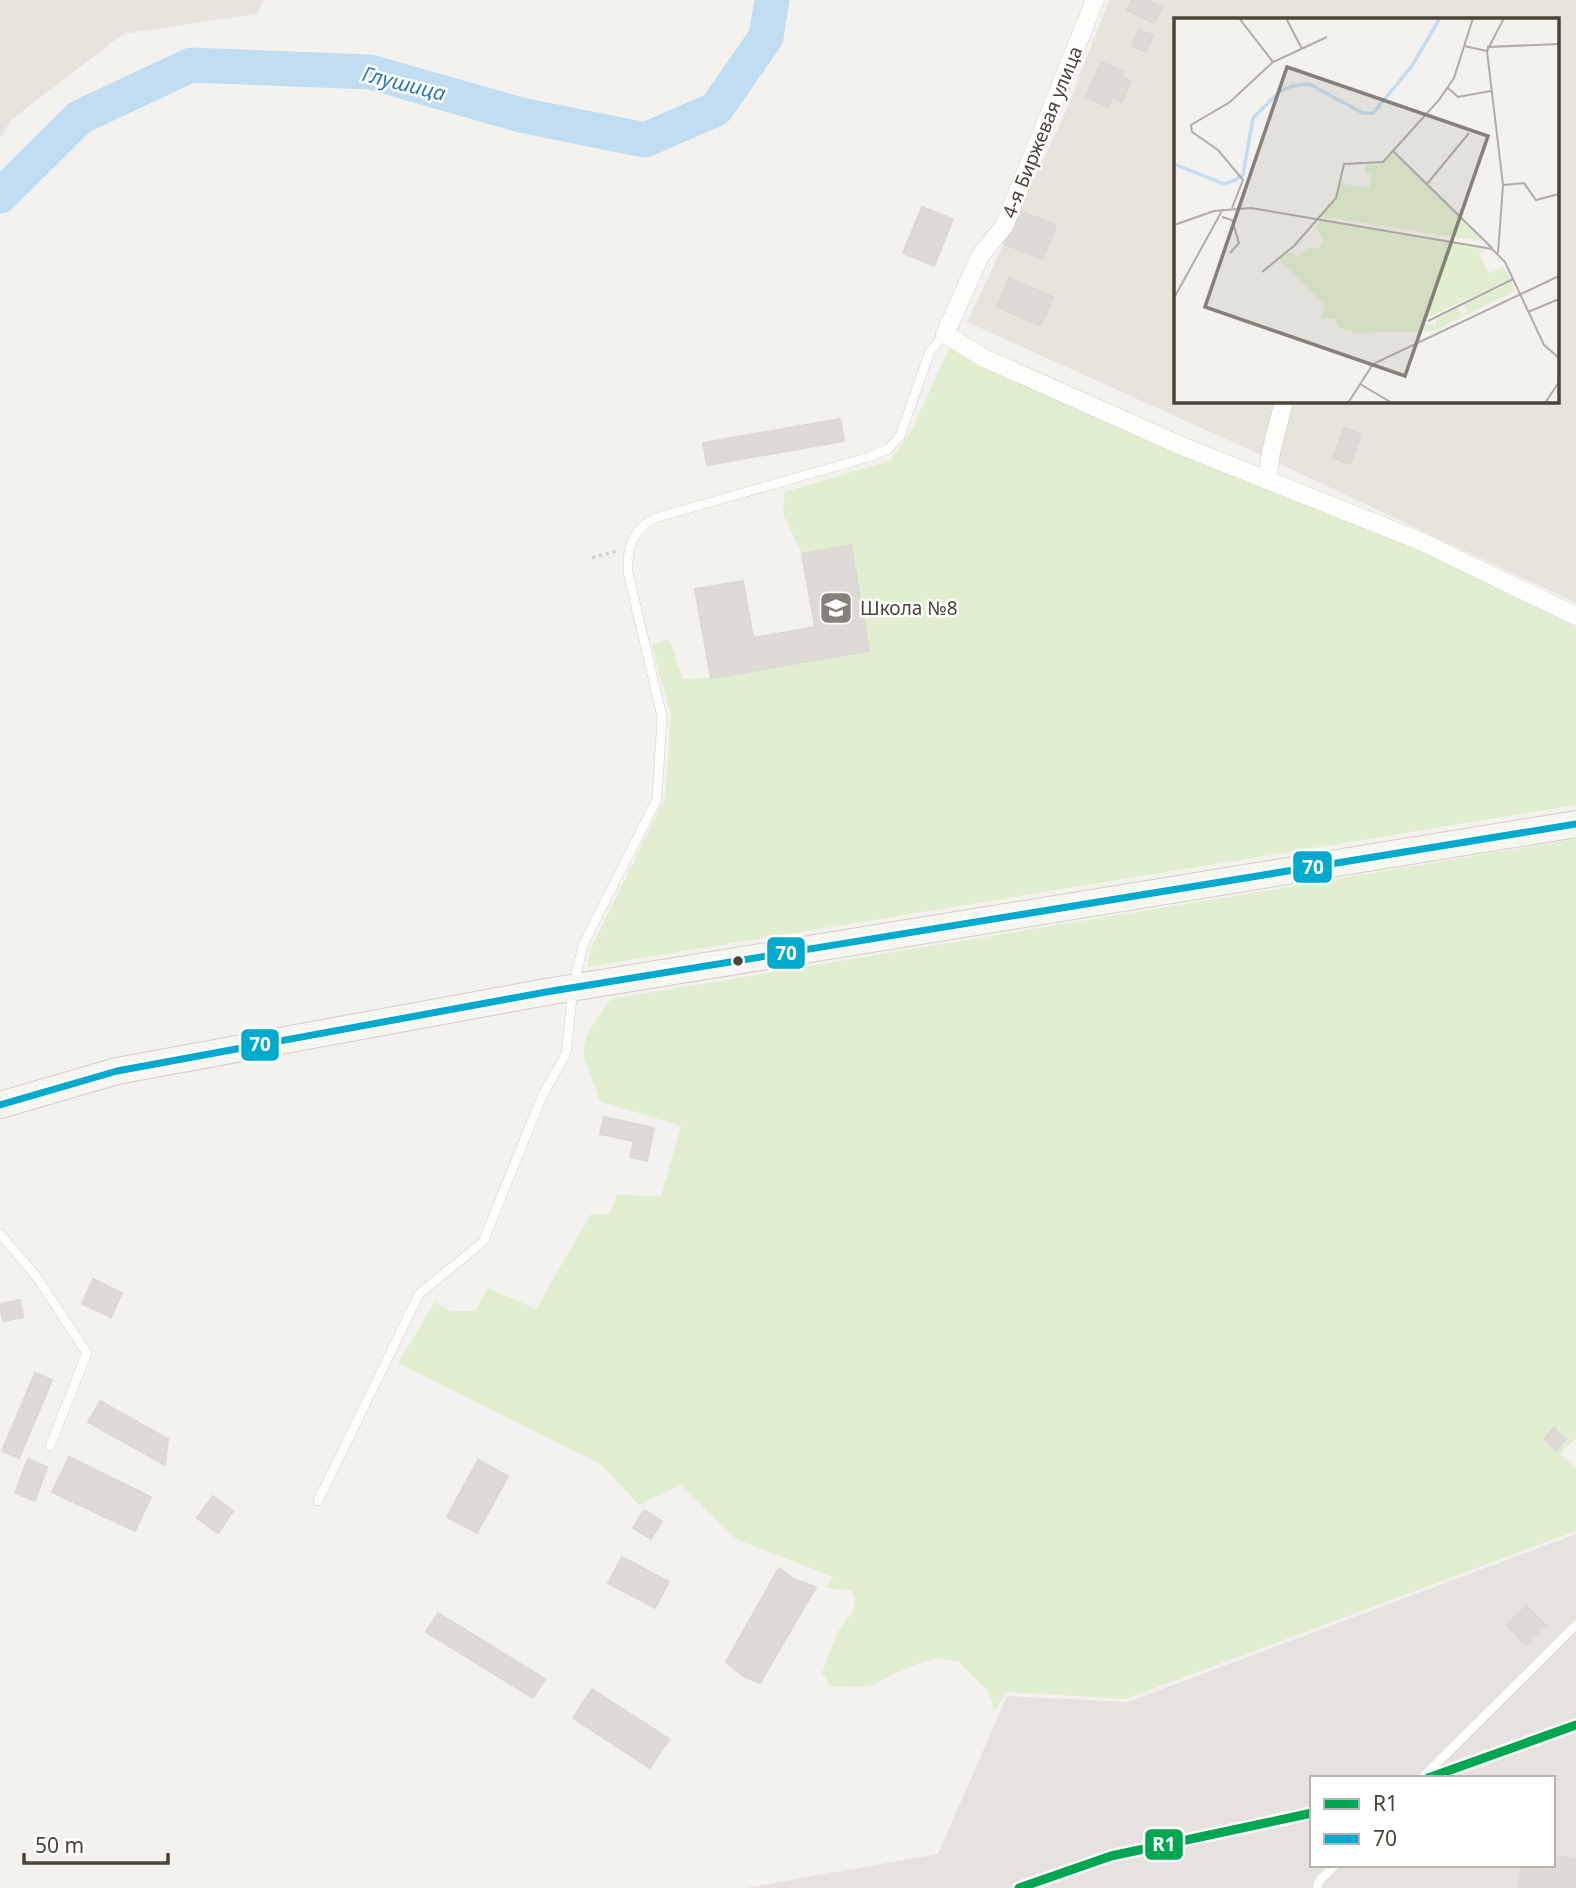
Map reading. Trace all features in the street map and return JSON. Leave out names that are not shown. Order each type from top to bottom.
[{"type":"main road","points":[[0,1105],[117,1071],[573,988],[1576,824]]},
{"type":"street","name":"4-я Биржевая улица","points":[[945,334],[981,256],[1004,226],[1095,0]]},
{"type":"street","points":[[945,334],[984,358],[1267,480],[1420,541],[1576,616]]},
{"type":"street","points":[[1267,480],[1284,402]]},
{"type":"lane","points":[[318,1501],[419,1294],[483,1242],[542,1096],[566,1054],[573,988],[583,945],[657,799],[662,717],[628,572],[631,540],[641,525],[655,518],[869,457],[888,449],[900,436],[930,351],[945,334]]},
{"type":"lane","points":[[0,1234],[36,1276],[87,1353],[50,1446]]},
{"type":"lane","points":[[1424,1776],[1576,1625]]},
{"type":"lane","points":[[1317,1888],[1319,1881],[1333,1867]]},
{"type":"path","points":[[592,558],[629,547]]},
{"type":"shaded area","points":[[0,0],[264,0],[256,14],[123,34],[11,120],[0,138]]},
{"type":"shaded area","points":[[1109,0],[1576,0],[1576,603],[1246,448],[967,322],[1066,111]]},
{"type":"shaded area","points":[[1576,1534],[1576,1888],[746,1888],[938,1854],[1007,1696],[1128,1702]]},
{"type":"green space","points":[[951,345],[982,367],[1418,550],[1576,627],[1576,805],[587,967],[592,946],[665,798],[671,716],[652,645],[669,639],[683,679],[711,678],[869,651],[850,545],[802,554],[783,514],[785,492],[890,461],[911,431]]},
{"type":"green space","points":[[1576,839],[1576,1438],[1560,1454],[1576,1468],[1576,1531],[1125,1699],[1006,1692],[995,1711],[988,1691],[958,1661],[936,1658],[903,1669],[871,1686],[831,1687],[822,1673],[837,1633],[853,1611],[855,1598],[851,1590],[826,1588],[833,1577],[736,1539],[680,1485],[639,1505],[601,1464],[398,1363],[435,1302],[451,1311],[475,1311],[488,1288],[536,1309],[591,1214],[610,1214],[617,1195],[661,1196],[681,1126],[599,1101],[586,1064],[584,1047],[587,1038],[611,999]]},
{"type":"building","points":[[1132,0],[1147,0],[1162,7],[1154,23],[1127,10]]},
{"type":"building","points":[[1139,30],[1153,35],[1146,52],[1132,46]]},
{"type":"building","points":[[1101,62],[1124,72],[1121,77],[1131,81],[1122,102],[1113,97],[1108,107],[1086,97]]},
{"type":"building","points":[[922,207],[953,219],[934,266],[903,253]]},
{"type":"building","points":[[1017,210],[1056,225],[1043,259],[1004,244]]},
{"type":"building","points":[[1009,278],[1053,297],[1041,326],[997,307]]},
{"type":"building","points":[[840,419],[844,441],[707,465],[703,443]]},
{"type":"building","points":[[1344,428],[1361,434],[1350,464],[1333,458]]},
{"type":"building","name":"Школа №8","points":[[851,545],[869,651],[711,678],[695,589],[743,581],[753,638],[815,627],[802,554]]},
{"type":"building","points":[[604,1117],[654,1128],[647,1161],[630,1157],[634,1141],[600,1134]]},
{"type":"building","points":[[93,1279],[122,1293],[111,1317],[82,1304]]},
{"type":"building","points":[[20,1300],[23,1317],[3,1321],[0,1304]]},
{"type":"building","points":[[35,1373],[52,1380],[19,1458],[2,1451]]},
{"type":"building","points":[[100,1401],[168,1439],[165,1465],[88,1422]]},
{"type":"building","points":[[1554,1428],[1566,1439],[1556,1450],[1544,1439]]},
{"type":"building","points":[[69,1457],[151,1497],[135,1531],[52,1492]]},
{"type":"building","points":[[28,1459],[47,1467],[35,1501],[15,1493]]},
{"type":"building","points":[[478,1460],[508,1476],[477,1533],[447,1517]]},
{"type":"building","points":[[213,1496],[233,1511],[218,1533],[197,1518]]},
{"type":"building","points":[[644,1510],[662,1521],[651,1539],[633,1528]]},
{"type":"building","points":[[622,1557],[669,1582],[655,1608],[608,1583]]},
{"type":"building","points":[[779,1568],[793,1579],[816,1587],[760,1683],[743,1676],[726,1662]]},
{"type":"building","points":[[1527,1606],[1545,1625],[1526,1644],[1507,1625]]},
{"type":"building","points":[[438,1613],[545,1679],[533,1698],[426,1632]]},
{"type":"building","points":[[592,1689],[669,1739],[650,1768],[573,1718]]},
{"type":"building","points":[[1555,1855],[1576,1860],[1576,1888],[1518,1888],[1523,1867],[1555,1867]]},
{"type":"waterway","name":"Глушица","points":[[0,196],[80,117],[191,65],[370,72],[521,115],[645,140],[716,109],[766,37],[772,0]]},
{"type":"transit line","name":"70","points":[[0,1105],[117,1071],[546,992],[1576,824]]},
{"type":"transit line","name":"R1","points":[[1434,1776],[1576,1725]]},
{"type":"transit line","name":"R1","points":[[1019,1888],[1111,1856],[1310,1813]]},
{"type":"place","name":"Школа №8","points":[[836,608]]}]
